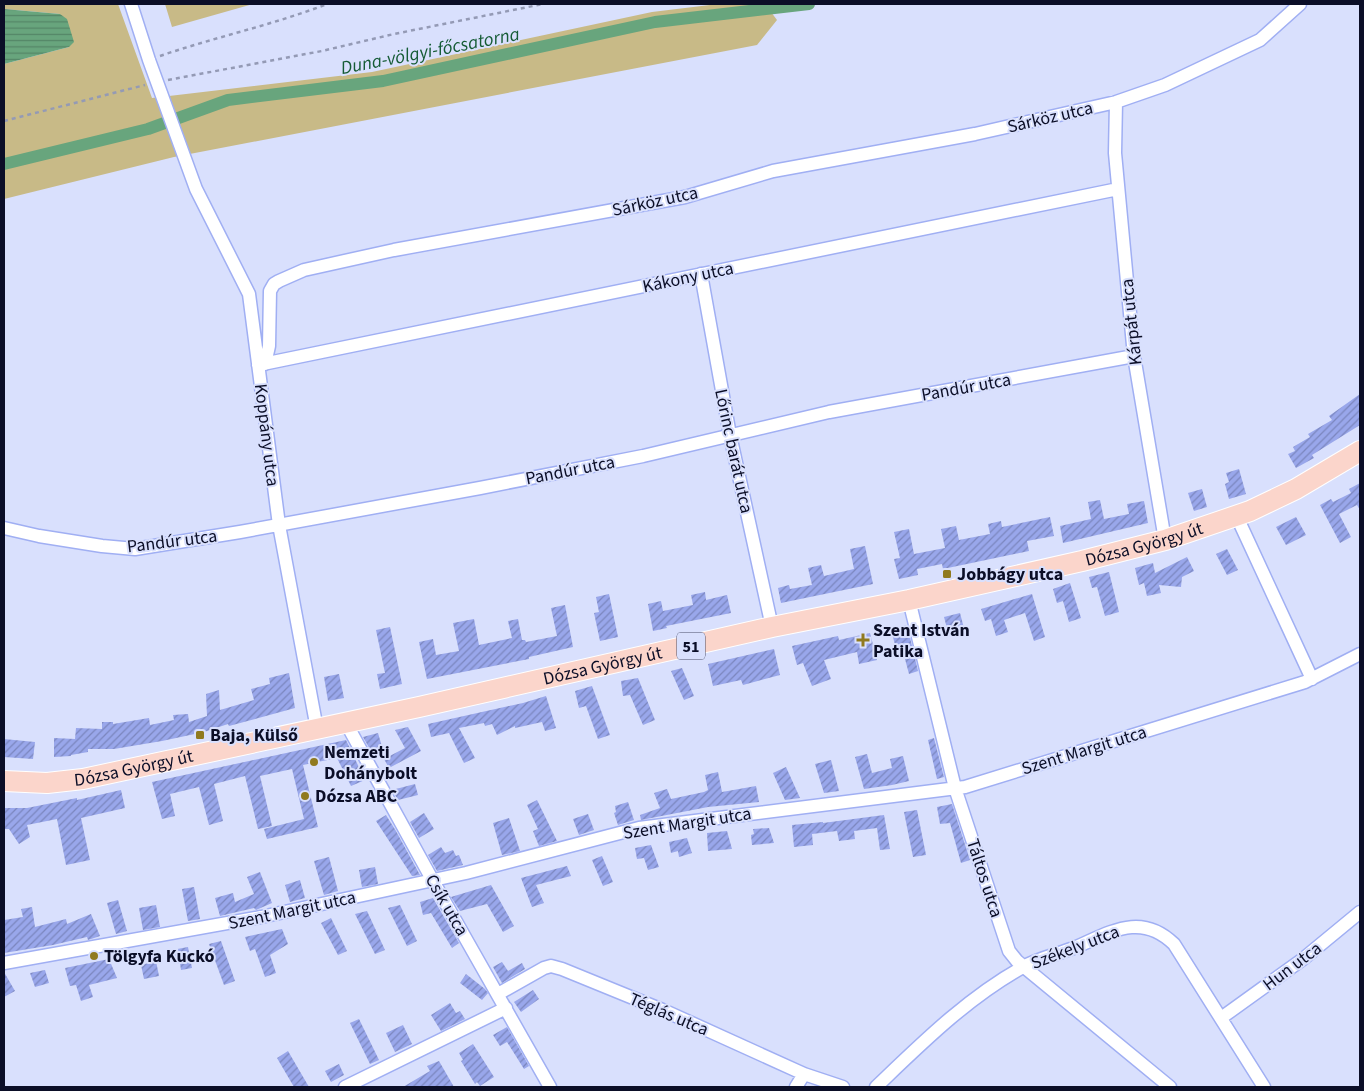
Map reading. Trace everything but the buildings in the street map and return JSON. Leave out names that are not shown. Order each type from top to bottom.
[{"type":"main road","name":"Dózsa György út","points":[[4,781],[47,783],[83,779],[1082,561],[1165,540],[1237,517],[1296,489],[1360,451]]},
{"type":"street","name":"Koppány utca","points":[[131,4],[149,60],[196,189],[249,294],[261,364],[279,525],[318,729]]},
{"type":"street","name":"Sárköz utca","points":[[261,364],[269,346],[270,291],[274,284],[304,270],[394,250],[685,197],[773,170],[975,134],[1116,102],[1165,85],[1260,40],[1300,4]]},
{"type":"street","name":"Kárpát utca","points":[[1116,102],[1115,153],[1134,356],[1165,540]]},
{"type":"street","name":"Kákony utca","points":[[261,364],[1118,189]]},
{"type":"street","name":"Lőrinc barát utca","points":[[700,274],[730,435],[772,628]]},
{"type":"street","name":"Pandúr utca","points":[[4,528],[48,538],[135,549],[279,525],[643,456],[829,412],[1134,356]]},
{"type":"street","points":[[1237,517],[1312,679]]},
{"type":"street","name":"Táltos utca","points":[[909,600],[955,788],[1009,952],[1170,1087]]},
{"type":"street","name":"Szent Margit utca","points":[[4,963],[261,917],[466,873],[639,828],[965,787],[1305,682],[1360,654]]},
{"type":"street","name":"Csík utca","points":[[346,722],[550,1087]]},
{"type":"street","name":"Hun utca","points":[[1221,1018],[1303,959],[1360,912]]},
{"type":"street","name":"Székely utca","points":[[876,1087],[937,1029],[990,988],[1024,966],[1071,949],[1122,927],[1139,926],[1166,936],[1174,944],[1264,1087]]},
{"type":"street","name":"Téglás utca","points":[[498,994],[544,968],[551,966],[665,1012],[804,1074],[843,1087]]},
{"type":"street","points":[[345,1087],[506,1008]]},
{"type":"street","points":[[796,1087],[804,1074]]},
{"type":"path","points":[[149,60],[194,44],[294,17],[327,4]]},
{"type":"path","points":[[4,121],[394,34],[543,4]]},
{"type":"shaded area","points":[[4,4],[118,4],[152,98],[372,72],[652,12],[718,4],[765,4],[777,20],[757,45],[174,157],[4,199],[4,64],[69,47],[60,14],[4,9]]},
{"type":"shaded area","points":[[165,4],[253,4],[172,27]]},
{"type":"shaded area","points":[[4,9],[60,14],[67,19],[74,42],[69,47],[4,64]]},
{"type":"waterway","name":"Duna-völgyi-főcsatorna","points":[[4,164],[148,129],[228,100],[383,81],[655,22],[809,4]]},
{"type":"place","name":"Jobbágy utca","points":[[947,574]]},
{"type":"place","name":"Szent István Patika","points":[[863,640]]},
{"type":"place","name":"Baja, Külső","points":[[200,735]]},
{"type":"place","name":"Nemzeti Dohánybolt","points":[[314,762]]},
{"type":"place","name":"Dózsa ABC","points":[[305,796]]},
{"type":"place","name":"Tölgyfa Kuckó","points":[[94,956]]}]
